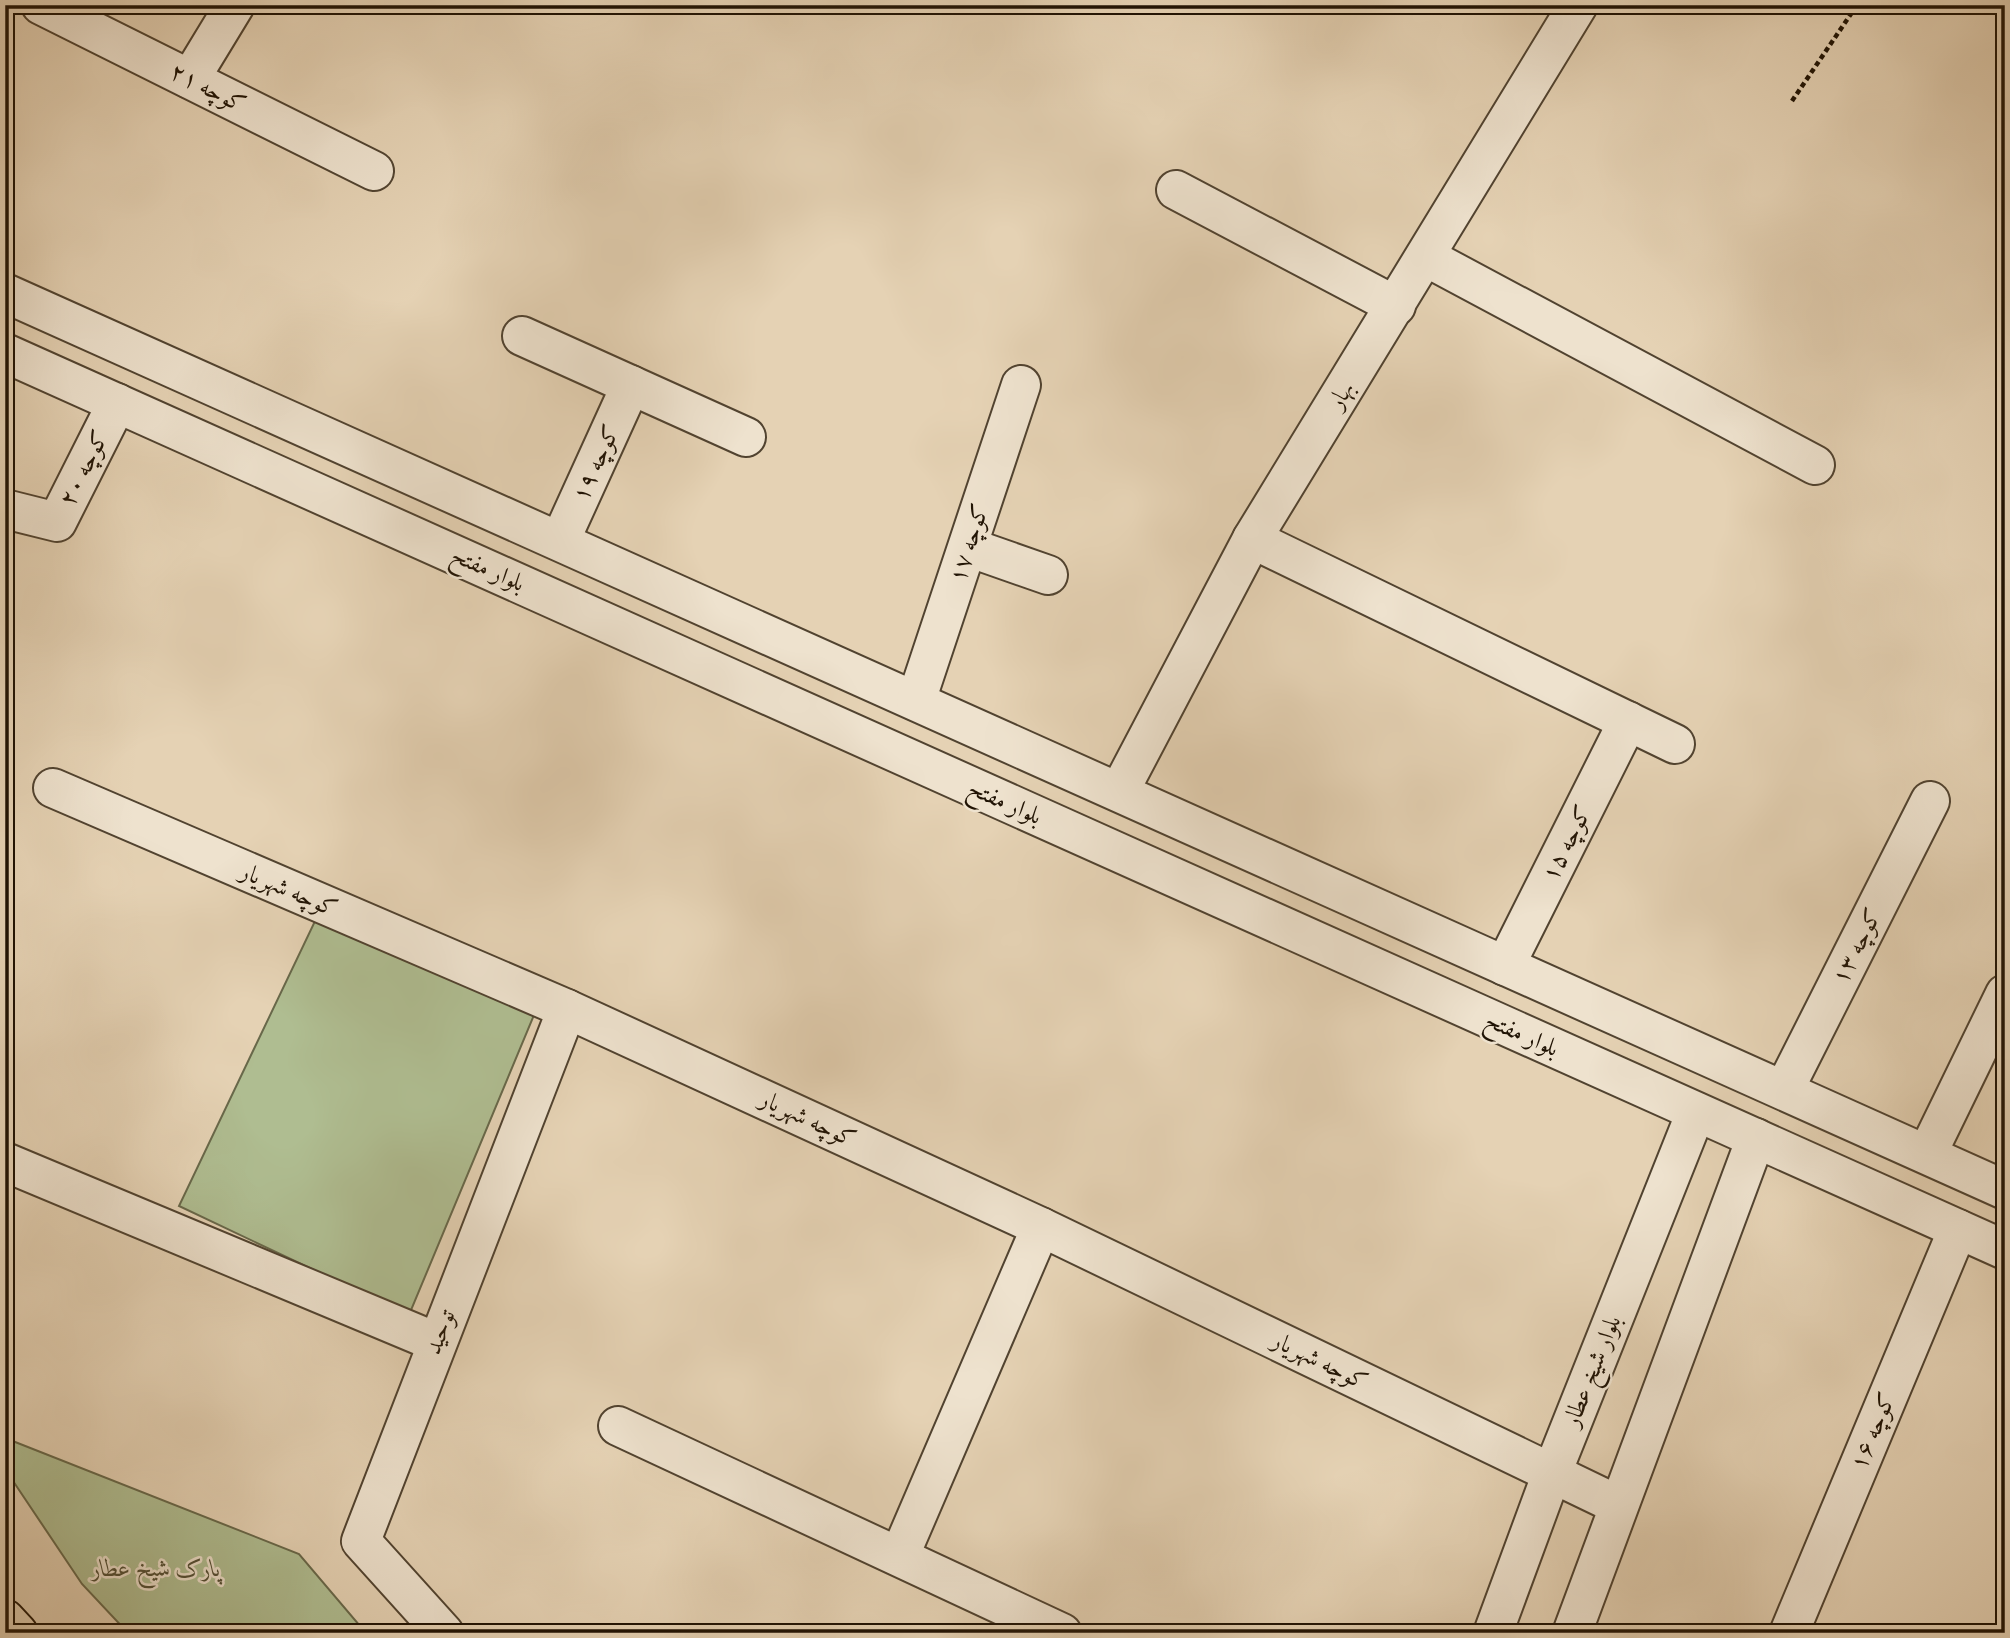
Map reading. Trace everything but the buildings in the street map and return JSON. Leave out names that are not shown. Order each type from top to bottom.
[{"type":"main road","points":[[5,1619],[18,1633]]},
{"type":"street","name":"کوچه ۲۱","points":[[41,5],[374,171]]},
{"type":"street","points":[[190,79],[235,5]]},
{"type":"street","name":"بهار","points":[[1119,792],[1252,539],[1578,5]]},
{"type":"street","points":[[1176,190],[1396,306]]},
{"type":"street","points":[[1426,257],[1815,465]]},
{"type":"street","points":[[5,293],[2005,1189]]},
{"type":"street","points":[[522,336],[746,437]]},
{"type":"street","name":"بلوار مفتح","points":[[5,353],[2005,1250]]},
{"type":"street","name":"کوچه ۱۹","points":[[560,541],[631,385]]},
{"type":"street","name":"کوچه ۱۷","points":[[916,701],[1021,385]]},
{"type":"street","name":"کوچه ۲۰","points":[[5,509],[57,522],[117,403]]},
{"type":"street","points":[[1252,539],[1675,744]]},
{"type":"street","points":[[968,547],[1048,575]]},
{"type":"street","points":[[791,705],[813,655]]},
{"type":"street","name":"کوچه ۱۵","points":[[1505,966],[1628,721]]},
{"type":"street","name":"کوچه شهریار","points":[[53,788],[568,1009],[1041,1227],[1619,1505]]},
{"type":"street","name":"کوچه ۱۳","points":[[1784,1090],[1930,801]]},
{"type":"street","points":[[1927,1154],[2005,994]]},
{"type":"street","name":"توحید","points":[[444,1633],[361,1541],[436,1342],[568,1009]]},
{"type":"street","name":"بلوار شیخ عطار","points":[[1493,1633],[1552,1473],[1696,1112]]},
{"type":"street","points":[[1572,1633],[1756,1138]]},
{"type":"street","points":[[5,1162],[436,1342]]},
{"type":"street","points":[[900,1555],[1041,1227]]},
{"type":"street","name":"کوچه ۱۶","points":[[1789,1633],[1958,1229]]},
{"type":"street","points":[[618,1426],[900,1555],[1062,1633]]},
{"type":"path","points":[[1793,100],[1857,5]]},
{"type":"green space","points":[[316,919],[534,1015],[409,1315],[179,1206]]},
{"type":"green space","name":"پارک شیخ عطار","points":[[5,1438],[299,1554],[366,1633],[128,1633],[82,1584],[5,1469]]}]
